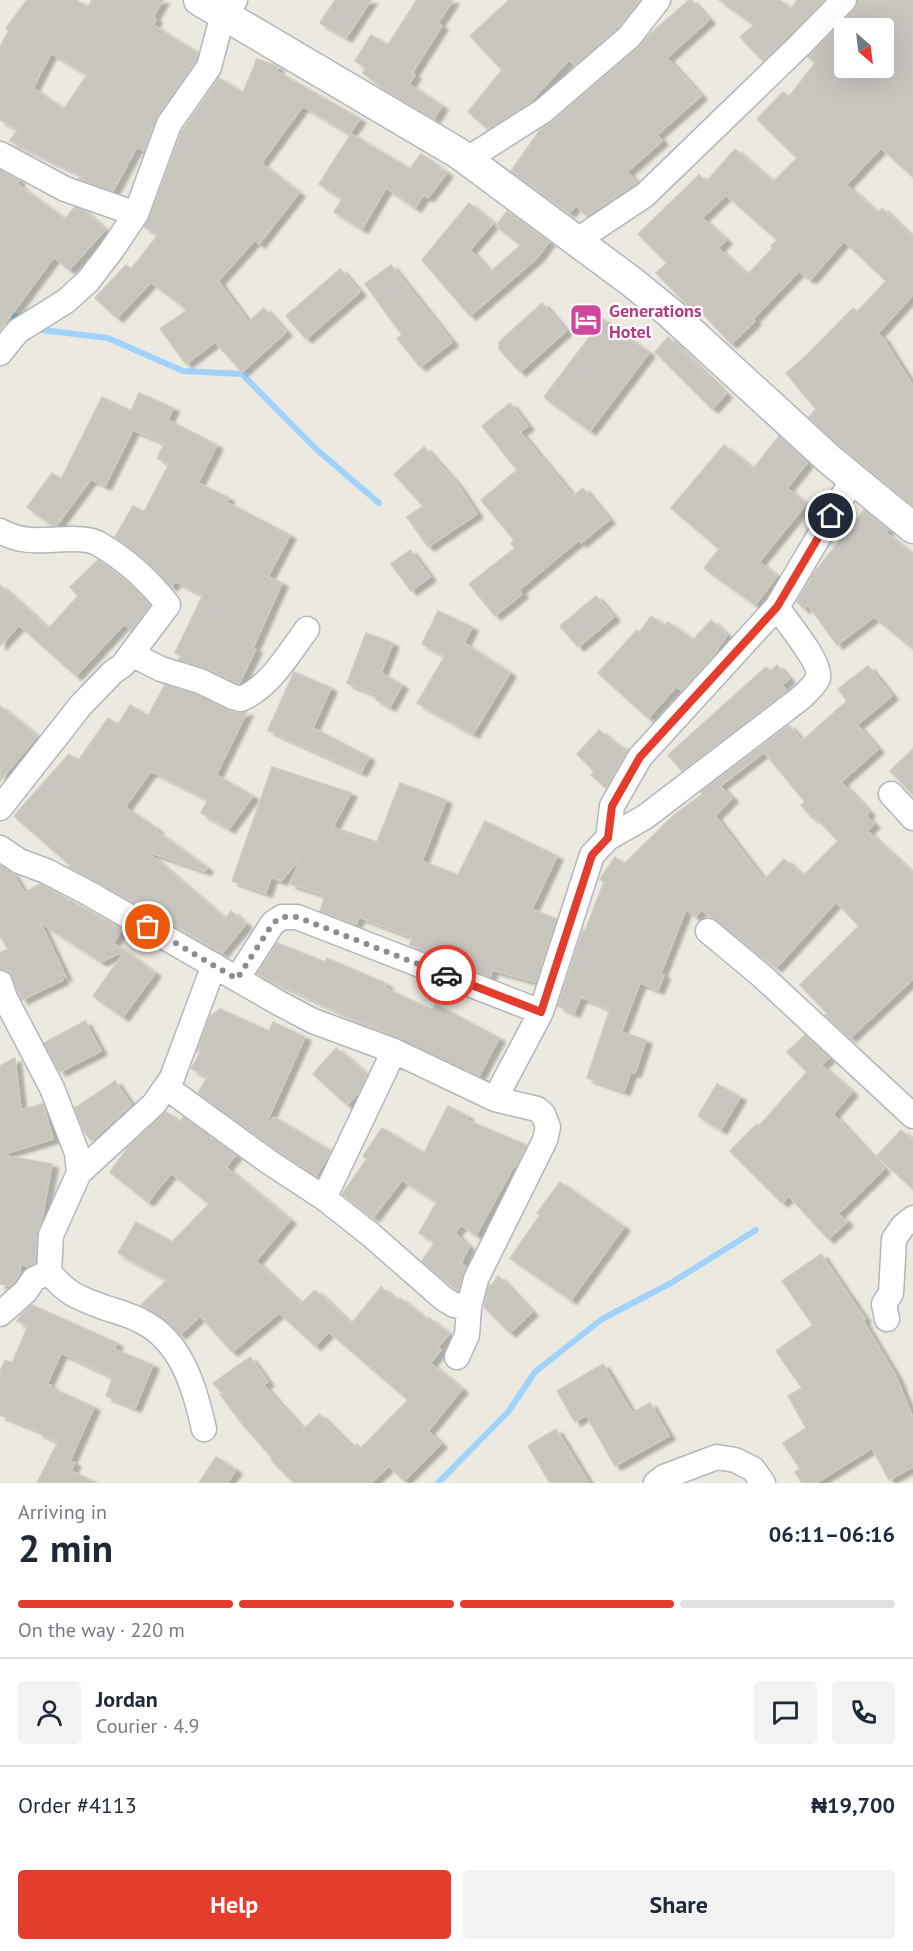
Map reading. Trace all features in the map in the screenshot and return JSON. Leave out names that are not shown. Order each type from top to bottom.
[{"type":"street","points":[[466,160],[543,111],[629,37],[658,0]]},
{"type":"street","points":[[576,241],[645,195],[844,0]]},
{"type":"street","points":[[0,353],[18,331],[66,301],[88,281],[136,214],[169,124],[209,67],[219,5],[466,160],[632,282],[670,313],[853,479],[913,527]]},
{"type":"street","points":[[0,153],[65,189],[136,214]]},
{"type":"street","points":[[608,838],[612,806],[640,757],[777,607],[853,479]]},
{"type":"street","points":[[0,531],[14,539],[31,541],[74,539],[97,543],[150,582],[168,605],[123,664],[81,705],[0,808]]},
{"type":"street","points":[[495,1099],[541,1012],[592,855],[608,838],[645,817],[802,696],[818,679],[819,671],[814,661],[777,607]]},
{"type":"street","points":[[131,654],[162,669],[200,681],[233,698],[241,699],[261,686],[283,662],[307,629]]},
{"type":"street","points":[[891,794],[913,818]]},
{"type":"street","points":[[0,848],[19,861],[46,871],[90,894],[313,1021],[394,1051],[495,1099],[537,1109],[546,1120],[548,1133],[476,1279],[469,1307],[467,1335],[457,1357]]},
{"type":"street","points":[[237,979],[273,923],[282,917],[297,917],[541,1012]]},
{"type":"street","points":[[708,931],[762,976],[913,1116]]},
{"type":"street","points":[[204,1430],[185,1367],[174,1348],[161,1334],[142,1321],[74,1296],[61,1287],[49,1272],[51,1235],[79,1173],[154,1104],[172,1078],[214,965]]},
{"type":"street","points":[[2,994],[52,1088],[70,1132],[79,1173]]},
{"type":"street","points":[[324,1198],[394,1051]]},
{"type":"street","points":[[166,1087],[269,1162],[324,1198],[371,1235],[444,1299],[454,1305],[469,1307]]},
{"type":"street","points":[[887,1319],[884,1304],[891,1293],[894,1239],[903,1226],[913,1218]]},
{"type":"street","points":[[0,1314],[24,1292],[34,1279],[49,1272]]},
{"type":"street","points":[[656,1483],[717,1457],[735,1460],[753,1469],[763,1483]]},
{"type":"building","points":[[27,0],[76,0],[88,7],[92,0],[163,0],[153,17],[156,19],[153,25],[198,53],[196,61],[157,116],[144,151],[137,147],[113,191],[84,181],[79,178],[81,175],[10,141],[18,129],[0,120],[0,47],[9,30],[6,28]],"holes":[[[51,53],[87,75],[64,109],[33,88]]]},
{"type":"building","points":[[335,0],[371,0],[346,38],[320,23]]},
{"type":"building","points":[[417,0],[453,0],[438,23],[442,26],[412,73],[415,75],[409,84],[442,106],[434,119],[385,90],[363,73],[366,68],[355,61],[371,35],[388,45]]},
{"type":"building","points":[[509,0],[640,0],[619,27],[575,65],[569,60],[528,104],[488,129],[468,112],[502,70],[470,36]]},
{"type":"building","points":[[689,0],[709,20],[667,58],[701,96],[657,135],[662,141],[627,172],[637,183],[586,216],[576,205],[569,213],[511,171],[540,130],[638,48],[648,36]]},
{"type":"building","points":[[719,0],[779,0],[791,9],[797,0],[824,0],[763,61],[740,37],[754,25]]},
{"type":"building","points":[[858,0],[913,0],[913,177],[881,148],[846,185],[878,213],[882,208],[913,238],[913,295],[878,333],[913,386],[913,506],[840,446],[809,417],[816,409],[786,373],[853,308],[857,312],[886,281],[844,241],[811,279],[799,271],[753,319],[755,321],[731,344],[693,303],[689,307],[656,273],[667,263],[638,234],[699,175],[706,182],[735,149],[773,182],[797,158],[757,119],[783,92],[789,97],[815,63],[808,57],[834,30],[834,78],[894,78],[894,18],[846,18],[854,10]],"holes":[[[726,195],[777,240],[771,246],[773,248],[747,275],[718,248],[726,240],[702,218]]]},
{"type":"building","points":[[257,59],[278,67],[276,71],[360,119],[349,134],[303,106],[261,163],[299,193],[259,244],[255,240],[218,281],[248,322],[264,308],[286,332],[242,372],[215,342],[186,364],[160,329],[187,310],[151,282],[117,318],[95,298],[126,265],[131,269],[158,235],[144,227],[182,131],[219,78],[243,93]]},
{"type":"building","points":[[351,134],[410,169],[421,154],[447,173],[428,198],[424,195],[415,208],[386,188],[362,229],[334,212],[342,199],[319,184]]},
{"type":"building","points":[[0,170],[19,180],[17,183],[22,188],[65,219],[75,207],[83,210],[105,230],[69,270],[54,257],[0,330]]},
{"type":"building","points":[[469,203],[493,223],[470,250],[490,272],[521,245],[496,226],[507,211],[549,242],[537,258],[470,316],[422,260]]},
{"type":"building","points":[[391,265],[452,342],[420,367],[397,338],[402,335],[365,284]]},
{"type":"building","points":[[340,269],[360,292],[306,339],[286,316]]},
{"type":"building","points":[[542,303],[566,331],[520,372],[499,349],[499,342]]},
{"type":"building","points":[[603,319],[649,353],[590,431],[544,397]]},
{"type":"building","points":[[668,337],[726,394],[712,409],[655,352]]},
{"type":"building","points":[[139,393],[173,408],[168,420],[217,445],[198,483],[229,498],[226,502],[290,535],[268,577],[282,583],[253,648],[256,649],[239,684],[206,668],[179,660],[181,656],[175,653],[203,595],[175,581],[171,587],[146,561],[115,537],[133,506],[144,512],[169,464],[157,458],[165,443],[133,430],[105,486],[91,479],[57,525],[52,525],[27,507],[52,473],[61,479],[102,397],[131,411]]},
{"type":"building","points":[[510,403],[528,426],[520,432],[573,496],[583,488],[609,520],[581,543],[579,540],[519,590],[522,594],[495,616],[469,584],[515,548],[511,543],[514,540],[481,500],[517,470],[482,426]]},
{"type":"building","points":[[779,436],[807,463],[787,488],[806,504],[759,562],[777,576],[755,605],[704,568],[719,549],[671,508],[724,445],[753,469]]},
{"type":"building","points":[[424,447],[457,484],[477,514],[428,547],[407,517],[423,506],[394,474]]},
{"type":"building","points":[[864,510],[888,530],[885,532],[913,555],[913,649],[874,617],[837,645],[808,605],[804,609],[797,602],[814,573]]},
{"type":"building","points":[[410,550],[430,577],[411,591],[391,564]]},
{"type":"building","points":[[98,560],[127,582],[150,605],[131,630],[124,624],[76,676],[19,625],[0,646],[0,585],[48,629],[78,596],[70,587]]},
{"type":"building","points":[[596,596],[614,617],[578,647],[560,626]]},
{"type":"building","points":[[438,611],[472,627],[464,643],[510,673],[473,734],[417,703],[445,656],[422,644]]},
{"type":"building","points":[[651,616],[665,626],[668,622],[693,640],[711,620],[727,635],[712,657],[682,690],[676,687],[648,718],[598,673],[637,630],[639,633]]},
{"type":"building","points":[[366,633],[393,643],[381,673],[402,685],[390,707],[375,699],[377,695],[347,683]]},
{"type":"building","points":[[777,665],[789,679],[782,685],[787,691],[682,771],[668,755],[766,667],[770,671]]},
{"type":"building","points":[[868,666],[892,696],[857,725],[878,749],[841,782],[869,812],[866,816],[874,824],[867,831],[913,874],[913,979],[850,1038],[825,1015],[827,1013],[800,985],[859,926],[836,902],[776,968],[702,910],[695,917],[686,909],[661,973],[664,975],[658,990],[640,983],[621,1032],[646,1040],[635,1073],[631,1072],[624,1091],[587,1078],[610,1009],[581,997],[574,1013],[558,1006],[583,930],[585,931],[604,882],[600,879],[615,857],[624,864],[673,816],[702,794],[701,792],[789,725],[802,741],[847,701],[838,689]],"holes":[[[764,752],[805,802],[801,805],[838,841],[803,876],[784,859],[764,880],[715,816],[732,798],[720,786]]]},
{"type":"building","points":[[294,672],[331,688],[313,728],[369,757],[361,772],[268,730]]},
{"type":"building","points":[[165,685],[195,694],[229,711],[247,712],[216,775],[253,796],[229,829],[201,813],[208,799],[151,771],[125,807],[207,868],[205,871],[146,851],[225,919],[231,911],[246,924],[222,953],[69,867],[71,866],[14,816],[69,754],[78,761],[108,718],[118,725],[130,705],[148,716]]},
{"type":"building","points":[[0,706],[37,736],[0,781]]},
{"type":"building","points":[[599,730],[616,745],[618,744],[627,751],[606,788],[591,775],[594,771],[577,754]]},
{"type":"building","points":[[913,749],[913,795],[890,771]]},
{"type":"building","points":[[272,767],[351,793],[333,827],[377,842],[400,783],[446,800],[422,861],[458,875],[485,821],[557,856],[532,909],[556,919],[536,982],[492,970],[490,977],[454,963],[455,961],[410,945],[412,937],[359,917],[356,924],[320,911],[325,895],[290,884],[301,857],[281,881],[271,877],[266,893],[232,881]]},
{"type":"building","points":[[0,865],[13,874],[24,893],[40,884],[122,929],[113,943],[125,951],[101,962],[40,922],[66,977],[59,973],[63,980],[22,1000],[10,973],[0,969],[0,953],[8,949],[0,936]]},
{"type":"building","points":[[277,943],[325,962],[327,958],[387,984],[385,988],[432,1010],[435,1004],[499,1038],[479,1076],[257,974]]},
{"type":"building","points":[[125,951],[155,973],[123,1017],[93,996]]},
{"type":"building","points":[[220,1009],[269,1031],[273,1022],[305,1037],[264,1128],[274,1117],[331,1151],[316,1176],[198,1093],[208,1076],[191,1069],[202,1049],[197,1052],[210,1016]]},
{"type":"building","points":[[85,1021],[101,1051],[60,1072],[44,1043]]},
{"type":"building","points":[[805,1035],[829,1058],[821,1065],[852,1092],[833,1114],[884,1169],[838,1214],[847,1222],[828,1239],[789,1196],[782,1203],[730,1151],[757,1124],[759,1126],[807,1072],[787,1052]]},
{"type":"building","points":[[336,1048],[367,1075],[358,1093],[347,1105],[313,1074]]},
{"type":"building","points":[[15,1058],[21,1110],[43,1104],[53,1139],[1,1155],[52,1164],[37,1234],[35,1263],[27,1266],[21,1264],[19,1276],[10,1286],[0,1284],[0,1066]]},
{"type":"building","points":[[115,1081],[131,1105],[91,1141],[84,1131],[75,1108]]},
{"type":"building","points":[[717,1084],[740,1097],[721,1130],[698,1116]]},
{"type":"building","points":[[448,1106],[467,1116],[467,1120],[526,1145],[516,1167],[514,1166],[476,1235],[461,1225],[455,1233],[469,1247],[461,1263],[466,1267],[458,1291],[422,1261],[435,1242],[419,1233],[437,1202],[402,1180],[373,1218],[342,1194],[367,1159],[363,1156],[382,1128],[424,1153]]},
{"type":"building","points":[[166,1112],[181,1122],[183,1117],[236,1155],[226,1167],[290,1220],[256,1261],[301,1304],[315,1290],[351,1324],[381,1287],[397,1301],[400,1298],[449,1334],[438,1347],[441,1350],[430,1363],[462,1389],[428,1431],[441,1444],[404,1481],[389,1466],[371,1483],[294,1483],[271,1460],[273,1459],[243,1425],[220,1394],[225,1396],[213,1383],[250,1357],[268,1382],[263,1385],[303,1430],[319,1414],[353,1448],[357,1444],[361,1448],[408,1400],[329,1332],[315,1346],[279,1313],[232,1352],[200,1316],[180,1335],[163,1318],[141,1305],[167,1280],[118,1253],[136,1222],[172,1242],[209,1204],[171,1173],[148,1202],[110,1172],[129,1146]]},
{"type":"building","points":[[901,1130],[913,1141],[913,1189],[877,1156]]},
{"type":"building","points":[[560,1182],[624,1227],[571,1300],[510,1258],[540,1215],[537,1213]]},
{"type":"building","points":[[821,1254],[865,1319],[863,1321],[896,1376],[913,1418],[913,1467],[889,1480],[872,1448],[816,1483],[802,1483],[795,1472],[800,1469],[783,1443],[806,1428],[788,1396],[802,1388],[776,1351],[813,1325],[782,1281]]},
{"type":"building","points":[[498,1276],[532,1312],[510,1333],[484,1307],[489,1284],[492,1285]]},
{"type":"building","points":[[32,1305],[117,1343],[114,1349],[153,1365],[135,1408],[106,1396],[113,1377],[61,1353],[47,1384],[52,1386],[51,1388],[94,1407],[70,1461],[75,1463],[71,1471],[97,1483],[37,1483],[58,1442],[37,1432],[38,1430],[0,1415],[0,1372],[5,1360],[12,1363],[28,1326],[17,1321]]},
{"type":"building","points":[[603,1364],[632,1413],[650,1403],[669,1436],[615,1466],[586,1415],[575,1422],[557,1391]]},
{"type":"building","points":[[556,1429],[589,1483],[550,1483],[528,1446]]},
{"type":"building","points":[[216,1457],[236,1470],[227,1483],[199,1483]]},
{"type":"waterway","points":[[0,309],[23,320]]},
{"type":"waterway","points":[[37,328],[108,338],[183,371],[242,374],[315,448],[379,503]]},
{"type":"waterway","points":[[438,1483],[508,1412],[535,1372],[602,1319],[671,1283],[756,1230]]},
{"type":"way so far","points":[[148,927],[237,979],[273,923],[282,917],[297,917],[446,975]]},
{"type":"place","name":"Generations Hotel","points":[[586,320]]},
{"type":"route","points":[[446,975],[541,1012],[592,855],[608,838],[612,806],[640,757],[777,607],[831,516]]}]
